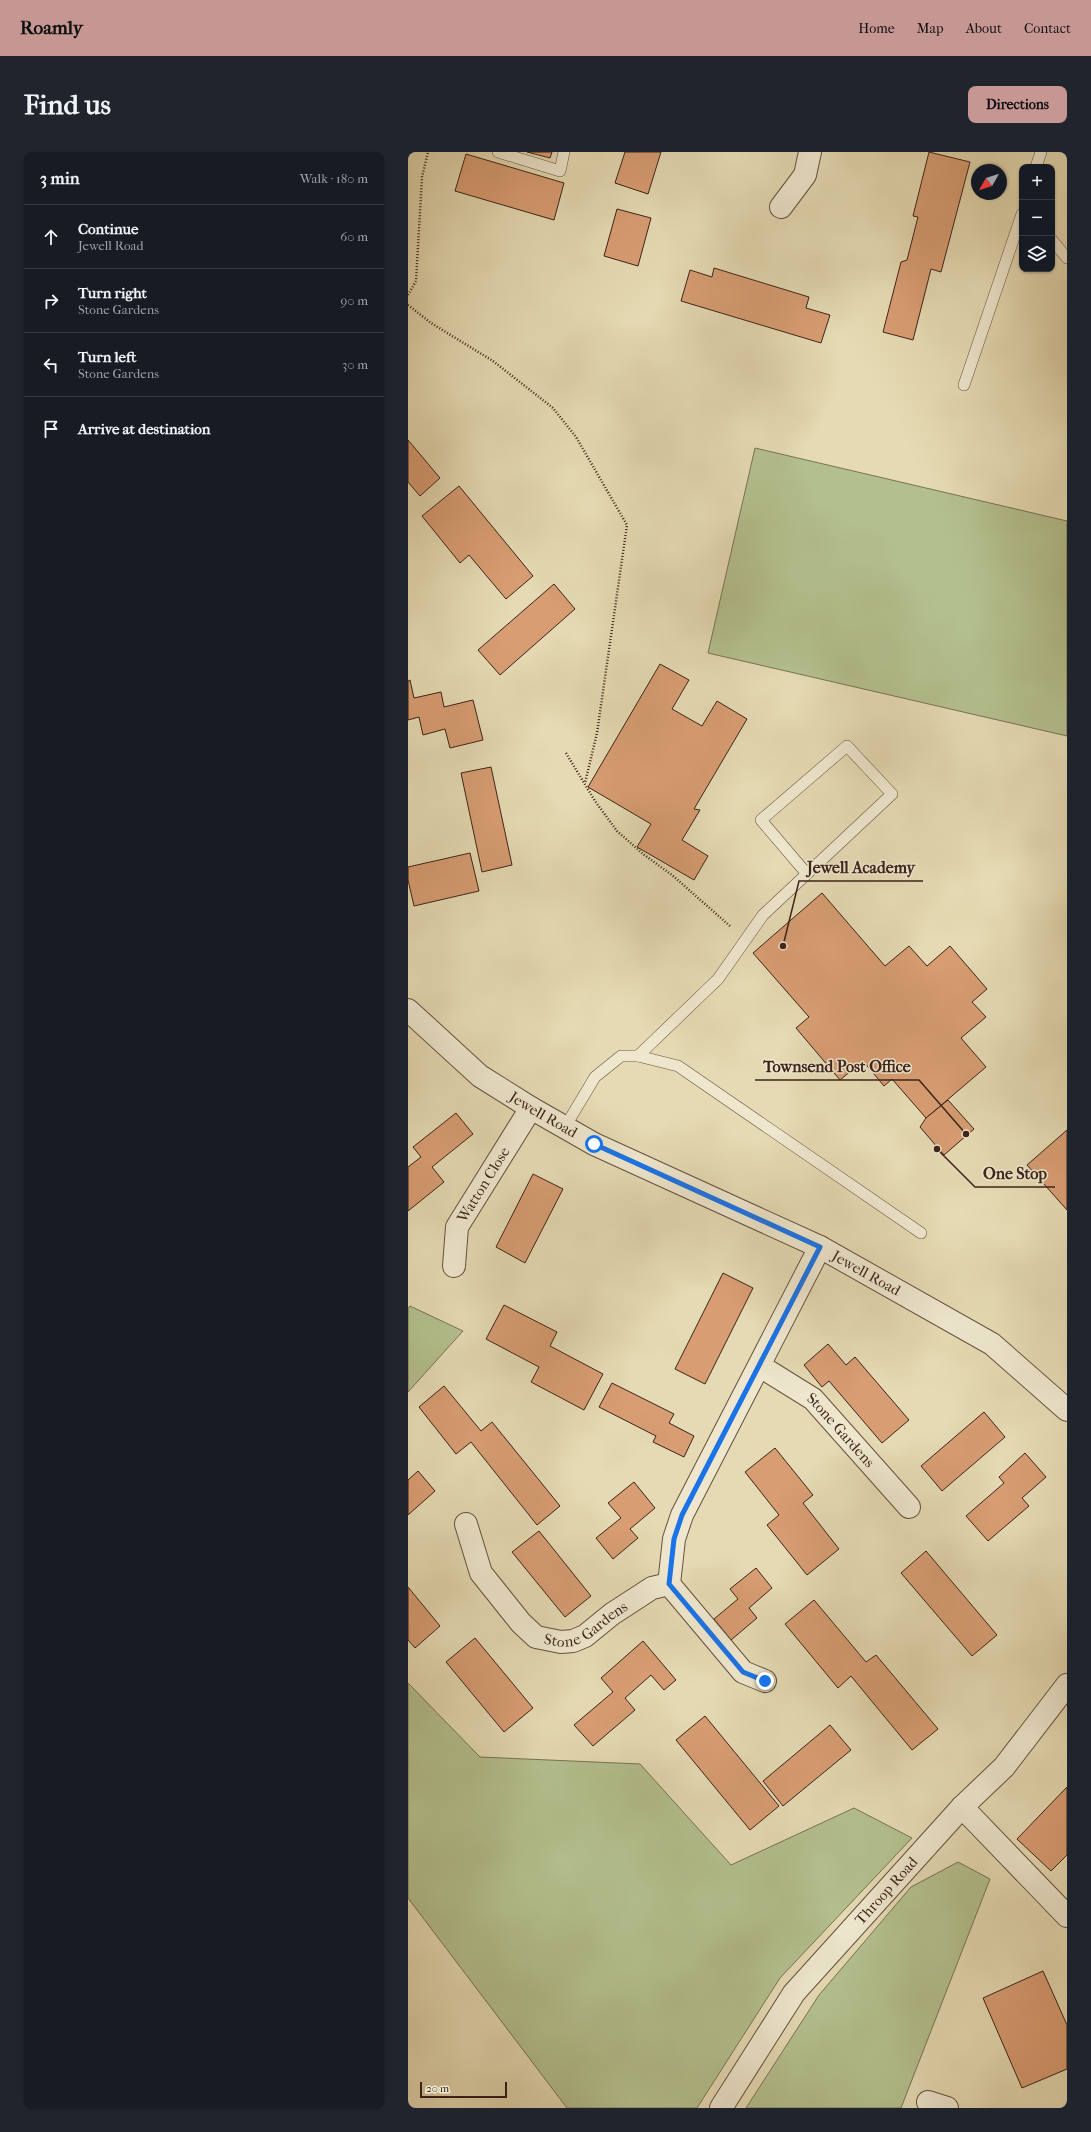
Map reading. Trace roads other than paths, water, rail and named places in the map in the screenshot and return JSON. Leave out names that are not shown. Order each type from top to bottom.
[{"type":"street","points":[[780,207],[805,175],[810,152]]},
{"type":"street","name":"Jewell Road","points":[[408,1010],[480,1076],[531,1108],[594,1144],[820,1247],[992,1344],[1067,1410]]},
{"type":"street","name":"Watton Close","points":[[454,1266],[457,1227],[531,1108]]},
{"type":"street","points":[[765,1681],[743,1672],[669,1584],[674,1539],[682,1515],[820,1247]]},
{"type":"street","name":"Stone Gardens","points":[[760,1366],[812,1399],[909,1507]]},
{"type":"street","name":"Stone Gardens","points":[[466,1524],[481,1573],[521,1622],[536,1637],[561,1642],[573,1641],[585,1636],[612,1614],[652,1588],[669,1584]]},
{"type":"street","name":"Throop Road","points":[[721,2108],[794,1993],[962,1806],[1004,1767],[1067,1686]]},
{"type":"street","points":[[962,1806],[1067,1916]]},
{"type":"lane","points":[[498,152],[560,171],[564,152]]},
{"type":"lane","points":[[1037,164],[1041,152]]},
{"type":"lane","points":[[964,385],[1019,223]]},
{"type":"lane","points":[[1055,244],[1067,258]]},
{"type":"lane","points":[[638,1056],[718,979],[763,915],[808,874],[892,794],[847,746],[761,820],[808,874]]},
{"type":"lane","points":[[565,1127],[595,1077],[621,1056],[638,1056],[678,1066],[921,1233]]},
{"type":"place","name":"Jewell Academy","points":[[783,946]]},
{"type":"place","name":"Townsend Post Office","points":[[966,1134]]},
{"type":"place","name":"One Stop","points":[[937,1149]]}]
